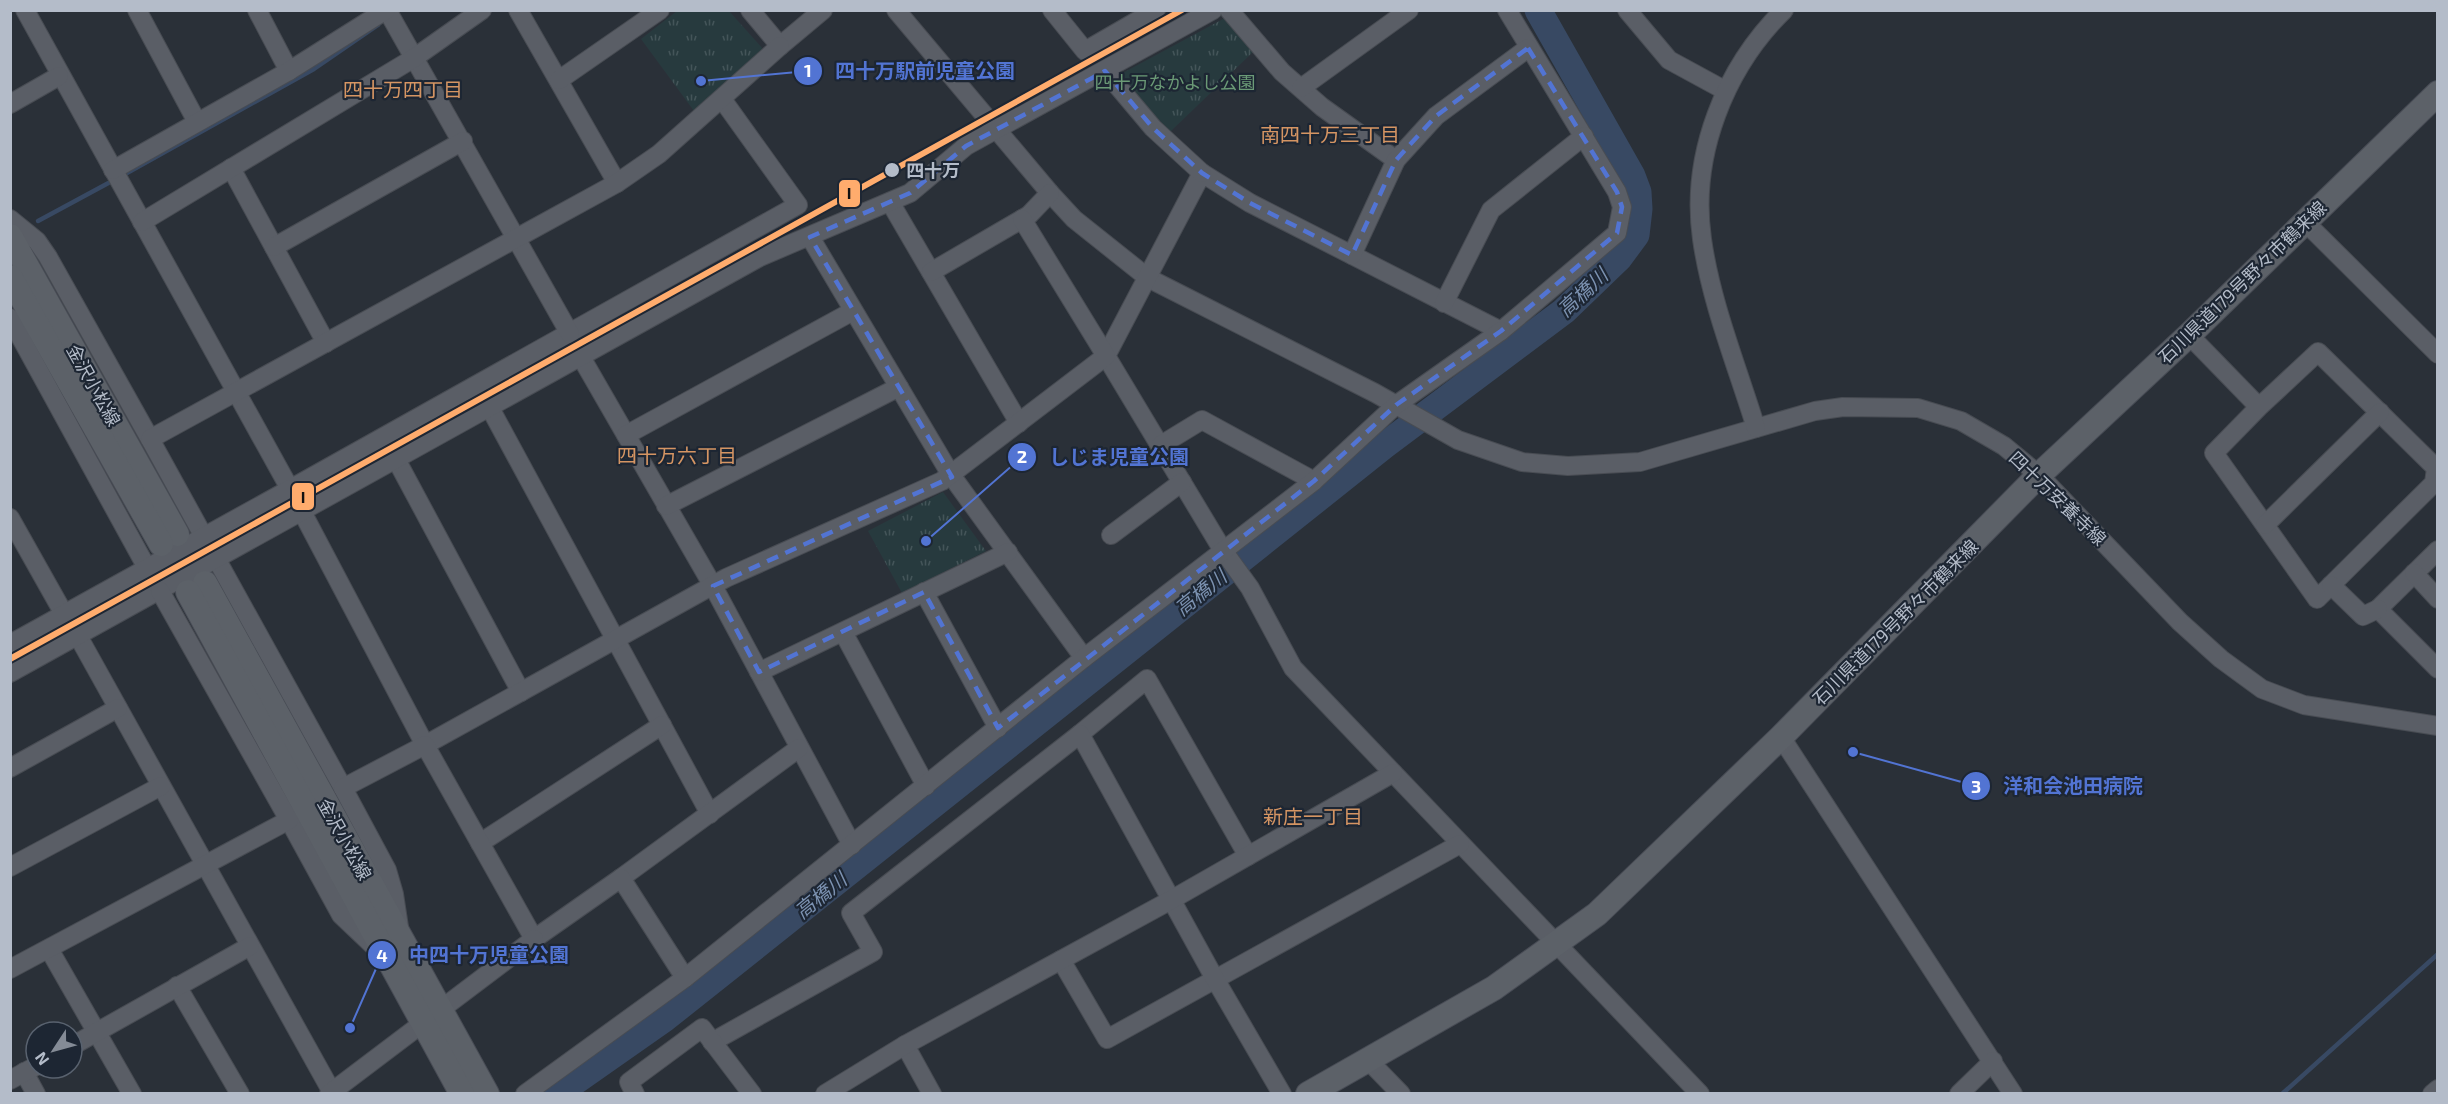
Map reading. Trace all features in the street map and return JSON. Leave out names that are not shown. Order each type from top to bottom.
[{"type":"main road","name":"石川県道179号野々市鶴来線","points":[[1308,1094],[1494,988],[1557,945],[1597,914],[1781,737],[2039,475],[2189,335],[2438,93]]},
{"type":"main road","name":"金沢小松線","points":[[10,236],[169,539],[10,277]]},
{"type":"main road","name":"金沢小松線","points":[[196,588],[432,1017],[487,1094]]},
{"type":"main road","name":"金沢小松線","points":[[432,1017],[462,1094]]},
{"type":"street","points":[[25,10],[59,76],[290,489],[425,745],[534,939]]},
{"type":"street","points":[[137,10],[197,122]]},
{"type":"street","points":[[257,10],[289,71]]},
{"type":"street","points":[[142,222],[414,58],[482,10]]},
{"type":"street","points":[[518,10],[617,183]]},
{"type":"street","points":[[560,80],[660,10]]},
{"type":"street","points":[[750,10],[780,46]]},
{"type":"street","points":[[150,439],[617,183],[659,154],[823,10]]},
{"type":"street","name":"四十万安養寺線","points":[[896,10],[1074,219],[1148,278],[1404,409],[1441,431],[1479,448],[1522,462],[1590,466],[1640,462],[1815,411],[1843,407],[1918,408],[1961,421],[2004,446],[2039,475],[2180,622],[2221,658],[2262,688],[2304,705],[2438,726]]},
{"type":"street","points":[[1052,10],[1085,51],[1156,10]]},
{"type":"street","points":[[10,673],[303,513],[760,257],[910,193],[966,146],[1213,10]]},
{"type":"street","points":[[1229,10],[1282,72],[1396,160]]},
{"type":"street","points":[[1301,88],[1409,10]]},
{"type":"street","points":[[525,1094],[685,978],[1084,658],[1225,553],[1501,331],[1617,233],[1622,207],[1617,192],[1527,48],[1507,10]]},
{"type":"street","points":[[1756,428],[1708,272],[1701,236],[1700,204],[1705,156],[1726,91],[1738,66],[1784,10]]},
{"type":"street","points":[[1631,12],[1669,60],[1726,91]]},
{"type":"street","points":[[116,176],[197,122],[389,15],[463,141],[570,334]]},
{"type":"street","points":[[1352,255],[1396,160],[1436,116],[1527,48]]},
{"type":"street","points":[[1105,71],[1153,128],[1202,173],[1250,203],[1501,331]]},
{"type":"street","points":[[10,104],[59,76]]},
{"type":"street","points":[[10,644],[798,205],[722,99]]},
{"type":"street","points":[[1444,303],[1491,210],[1584,136]]},
{"type":"street","points":[[274,247],[463,141]]},
{"type":"street","points":[[231,168],[326,343]]},
{"type":"street","points":[[343,788],[713,585],[951,475],[1106,356],[1202,173]]},
{"type":"street","points":[[931,272],[1022,219],[1050,193]]},
{"type":"street","points":[[890,202],[1019,423]]},
{"type":"street","points":[[10,219],[37,241],[48,257],[204,537]]},
{"type":"street","points":[[1022,219],[1225,553],[1250,588],[1293,668],[1460,844],[1546,930],[1557,945],[1691,1090]]},
{"type":"street","points":[[2304,221],[2438,354]]},
{"type":"street","points":[[810,237],[951,475],[1084,658]]},
{"type":"street","points":[[626,435],[853,310]]},
{"type":"street","points":[[10,318],[147,568]]},
{"type":"street","points":[[2189,335],[2259,407]]},
{"type":"street","points":[[2318,352],[2437,467],[2434,483],[2318,599],[2214,453],[2259,407],[2318,352]]},
{"type":"street","points":[[581,357],[713,585],[852,845]]},
{"type":"street","points":[[666,506],[899,387]]},
{"type":"street","points":[[490,408],[710,814]]},
{"type":"street","points":[[2265,525],[2380,412]]},
{"type":"street","points":[[1161,445],[1202,420],[1314,481]]},
{"type":"street","points":[[397,460],[521,692]]},
{"type":"street","points":[[1111,535],[1182,482]]},
{"type":"street","points":[[13,528],[63,614]]},
{"type":"street","points":[[2331,585],[2363,616],[2378,609],[2438,550]]},
{"type":"street","points":[[759,672],[1008,552]]},
{"type":"street","points":[[217,560],[387,870],[394,894],[394,950]]},
{"type":"street","points":[[2414,573],[2438,599]]},
{"type":"street","points":[[160,591],[341,915],[394,950]]},
{"type":"street","points":[[924,592],[998,728]]},
{"type":"street","points":[[2378,609],[2438,669]]},
{"type":"street","points":[[843,632],[926,786]]},
{"type":"street","points":[[78,636],[331,1093],[534,939],[800,748]]},
{"type":"street","points":[[712,1042],[873,952],[851,913],[1147,679],[1248,856]]},
{"type":"street","points":[[10,768],[118,708]]},
{"type":"street","points":[[480,843],[662,725]]},
{"type":"street","points":[[1080,734],[1215,979],[1282,1094]]},
{"type":"street","points":[[1781,737],[2013,1094]]},
{"type":"street","points":[[825,1094],[905,1045],[1171,900],[1393,772]]},
{"type":"street","points":[[10,867],[161,786]]},
{"type":"street","points":[[10,969],[289,820]]},
{"type":"street","points":[[1061,960],[1107,1039],[1460,844]]},
{"type":"street","points":[[621,878],[685,978]]},
{"type":"street","points":[[84,1039],[250,946]]},
{"type":"street","points":[[49,949],[132,1094]]},
{"type":"street","points":[[177,987],[240,1094]]},
{"type":"street","points":[[635,1094],[629,1082],[702,1028],[752,1094]]},
{"type":"street","points":[[905,1045],[932,1094]]},
{"type":"street","points":[[1368,1060],[1401,1094]]},
{"type":"street","points":[[1959,1094],[1993,1061]]},
{"type":"street","points":[[28,1080],[36,1094]]},
{"type":"street","points":[[2432,1094],[2438,1089]]},
{"type":"highlighted area","points":[[1528,48],[1617,192],[1622,207],[1617,233],[1593,256],[1501,331],[1396,405],[1314,481],[998,728],[924,592],[759,672],[713,586],[952,477],[810,237],[910,193],[966,146],[1105,71],[1153,128],[1202,173],[1250,203],[1352,255],[1396,160],[1436,116]]},
{"type":"green space","points":[[677,11],[729,11],[765,51],[694,111],[641,39]]},
{"type":"green space","name":"四十万なかよし公園","points":[[1225,18],[1253,52],[1170,132],[1119,75]]},
{"type":"green space","points":[[943,492],[986,551],[902,593],[868,531]]},
{"type":"waterway","name":"高橋川","points":[[557,1094],[664,1019],[1385,445],[1564,311],[1619,258],[1636,235],[1638,192],[1632,176],[1538,10]]},
{"type":"waterway","points":[[127,173],[314,69],[378,25]]},
{"type":"waterway","points":[[38,221],[114,180]]},
{"type":"waterway","points":[[2282,1094],[2438,954]]},
{"type":"transit line","name":"I","points":[[10,659],[1182,10]]},
{"type":"place","name":"四十万駅前児童公園","points":[[701,81]]},
{"type":"place","name":"四十万","points":[[892,170]]},
{"type":"place","name":"しじま児童公園","points":[[926,541]]},
{"type":"place","name":"洋和会池田病院","points":[[1853,752]]},
{"type":"place","name":"中四十万児童公園","points":[[350,1028]]},
{"type":"district","name":"四十万四丁目","points":[[403,89]]},
{"type":"district","name":"南四十万三丁目","points":[[1330,134]]},
{"type":"district","name":"四十万六丁目","points":[[677,455]]},
{"type":"district","name":"新庄一丁目","points":[[1313,816]]}]
